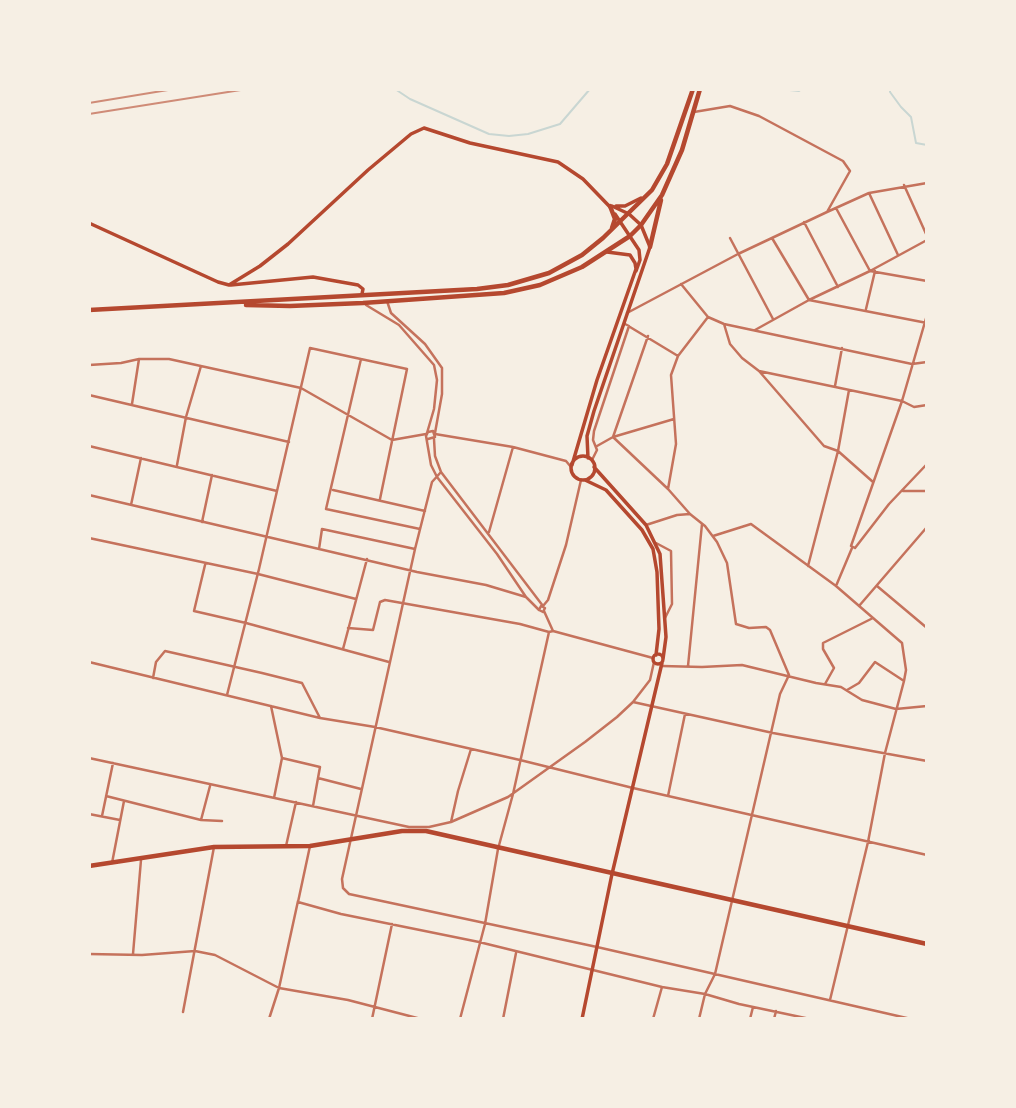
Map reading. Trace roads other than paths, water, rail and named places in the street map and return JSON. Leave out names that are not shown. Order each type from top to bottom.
[{"type":"main road","points":[[89,310],[508,285],[563,267],[610,233],[647,196],[667,164],[693,89]]},
{"type":"main road","points":[[582,1019],[612,874],[662,663],[665,618],[660,554],[656,543],[646,525],[594,467],[590,459],[587,436],[650,247],[662,195],[682,150],[701,89]]},
{"type":"main road","points":[[229,285],[260,266],[411,134],[425,128],[470,143],[558,162],[583,179],[610,206],[640,254],[571,466],[575,477],[606,490],[642,530],[653,549],[657,572],[659,629],[655,658]]},
{"type":"main road","points":[[218,304],[290,306],[363,303],[516,291],[557,278],[607,252],[641,225],[662,195]]},
{"type":"main road","points":[[610,206],[625,206],[647,196]]},
{"type":"main road","points":[[610,206],[629,214],[641,225],[650,247]]},
{"type":"main road","points":[[610,206],[615,219],[610,233]]},
{"type":"main road","points":[[89,223],[229,285],[313,277],[361,286],[364,291],[362,295]]},
{"type":"main road","points":[[607,252],[630,255],[636,271]]},
{"type":"main road","points":[[571,466],[579,457],[590,459]]},
{"type":"main road","points":[[583,480],[593,475],[594,467]]},
{"type":"main road","points":[[655,658],[662,655],[662,663]]},
{"type":"main road","points":[[655,658],[662,663]]},
{"type":"main road","points":[[89,866],[214,847],[310,846],[402,831],[425,831],[927,944]]},
{"type":"street","points":[[694,112],[730,106],[769,120],[843,161],[850,172],[827,212]]},
{"type":"street","points":[[627,313],[803,221],[869,192],[927,183]]},
{"type":"street","points":[[755,330],[809,300],[872,271],[927,238],[904,185]]},
{"type":"street","points":[[869,192],[898,255]]},
{"type":"street","points":[[836,208],[872,271],[866,310]]},
{"type":"street","points":[[803,221],[838,287]]},
{"type":"street","points":[[730,238],[773,319]]},
{"type":"street","points":[[771,238],[809,300],[925,324]]},
{"type":"street","points":[[872,271],[927,281]]},
{"type":"street","points":[[681,285],[708,317],[724,324],[912,364],[927,362]]},
{"type":"street","points":[[387,300],[391,313],[425,344],[442,368],[442,394],[435,435],[435,456],[441,472],[543,606]]},
{"type":"street","points":[[363,303],[399,325],[434,365],[437,380],[434,409],[427,433],[429,458],[437,477],[497,554],[526,597],[541,611],[551,631],[498,849],[485,924],[460,1019]]},
{"type":"street","points":[[836,586],[852,548],[902,401],[927,315]]},
{"type":"street","points":[[668,489],[676,444],[671,375],[678,356],[708,317]]},
{"type":"street","points":[[623,323],[678,356]]},
{"type":"street","points":[[724,324],[730,344],[759,371],[824,446],[838,451],[873,482]]},
{"type":"street","points":[[597,446],[593,440],[594,431],[629,326]]},
{"type":"street","points":[[613,437],[648,336]]},
{"type":"street","points":[[835,387],[842,348]]},
{"type":"street","points":[[227,695],[258,574],[309,349],[407,369],[380,499]]},
{"type":"street","points":[[89,365],[139,359],[169,359],[301,388],[392,440],[431,431],[435,435],[513,447],[566,461],[571,466]]},
{"type":"street","points":[[132,405],[139,359]]},
{"type":"street","points":[[361,359],[326,509],[420,529]]},
{"type":"street","points":[[176,466],[186,417],[201,366]]},
{"type":"street","points":[[759,371],[902,401],[914,407],[927,405]]},
{"type":"street","points":[[808,566],[838,451],[849,390]]},
{"type":"street","points":[[89,395],[289,442]]},
{"type":"street","points":[[590,459],[597,446],[613,437],[674,419]]},
{"type":"street","points":[[428,439],[435,435]]},
{"type":"street","points":[[613,437],[713,536],[727,563],[736,624],[749,628],[766,627],[770,630],[789,675],[780,694],[715,974],[705,994],[699,1019]]},
{"type":"street","points":[[89,446],[277,491]]},
{"type":"street","points":[[488,533],[513,447]]},
{"type":"street","points":[[131,505],[141,458]]},
{"type":"street","points":[[852,548],[855,548],[889,504],[927,464]]},
{"type":"street","points":[[441,472],[432,482],[415,549],[374,727],[342,879],[343,888],[349,894],[597,947],[911,1019]]},
{"type":"street","points":[[202,522],[212,475]]},
{"type":"street","points":[[541,611],[545,608],[543,606],[548,600],[566,545],[583,480]]},
{"type":"street","points":[[331,489],[425,511]]},
{"type":"street","points":[[903,491],[927,491]]},
{"type":"street","points":[[89,495],[526,597]]},
{"type":"street","points":[[646,525],[677,515],[690,514]]},
{"type":"street","points":[[688,666],[702,524]]},
{"type":"street","points":[[713,536],[751,524],[836,586],[902,643],[906,670],[904,681],[885,753],[868,842],[830,1000]]},
{"type":"street","points":[[859,606],[927,527]]},
{"type":"street","points":[[319,549],[322,528],[415,549]]},
{"type":"street","points":[[89,538],[356,598]]},
{"type":"street","points":[[656,543],[671,551],[672,604],[665,618]]},
{"type":"street","points":[[342,649],[367,559]]},
{"type":"street","points":[[205,563],[194,611],[389,662]]},
{"type":"street","points":[[877,586],[927,628]]},
{"type":"street","points":[[89,758],[409,827],[429,827],[452,822],[513,794],[617,717],[650,680],[655,658],[520,624],[403,603],[380,601],[373,630],[348,628]]},
{"type":"street","points":[[825,684],[834,668],[823,649],[823,643],[873,618]]},
{"type":"street","points":[[153,678],[156,662],[165,651],[302,683],[320,718]]},
{"type":"street","points":[[89,662],[320,718],[374,727],[927,855]]},
{"type":"street","points":[[847,690],[859,683],[875,662],[904,681]]},
{"type":"street","points":[[662,663],[688,666],[742,665],[847,690],[862,701],[896,709],[927,706]]},
{"type":"street","points":[[633,702],[772,733],[927,761]]},
{"type":"street","points":[[271,706],[282,758],[274,798]]},
{"type":"street","points":[[668,796],[685,714]]},
{"type":"street","points":[[452,822],[471,749]]},
{"type":"street","points":[[282,758],[320,767],[313,806]]},
{"type":"street","points":[[102,816],[113,763]]},
{"type":"street","points":[[318,778],[361,789]]},
{"type":"street","points":[[201,820],[210,784]]},
{"type":"street","points":[[106,796],[201,820],[222,821]]},
{"type":"street","points":[[112,863],[124,801]]},
{"type":"street","points":[[286,846],[296,802]]},
{"type":"street","points":[[89,814],[120,820]]},
{"type":"street","points":[[310,846],[298,902],[810,1019]]},
{"type":"street","points":[[269,1019],[279,988],[310,846]]},
{"type":"street","points":[[183,1012],[214,847]]},
{"type":"street","points":[[133,954],[142,859]]},
{"type":"street","points":[[372,1019],[392,924]]},
{"type":"street","points":[[89,954],[195,951],[215,955],[279,988],[421,1019]]},
{"type":"street","points":[[503,1019],[516,953]]},
{"type":"street","points":[[653,1019],[662,987]]},
{"type":"street","points":[[750,1019],[753,1007]]},
{"type":"street","points":[[774,1019],[776,1012]]},
{"type":"waterway","points":[[395,89],[410,99],[489,134],[509,136],[528,134],[560,124],[590,89]]},
{"type":"waterway","points":[[780,89],[802,89]]},
{"type":"waterway","points":[[890,89],[911,117],[916,143],[927,145]]},
{"type":"railway","points":[[89,103],[174,89]]},
{"type":"railway","points":[[89,114],[247,89]]}]
